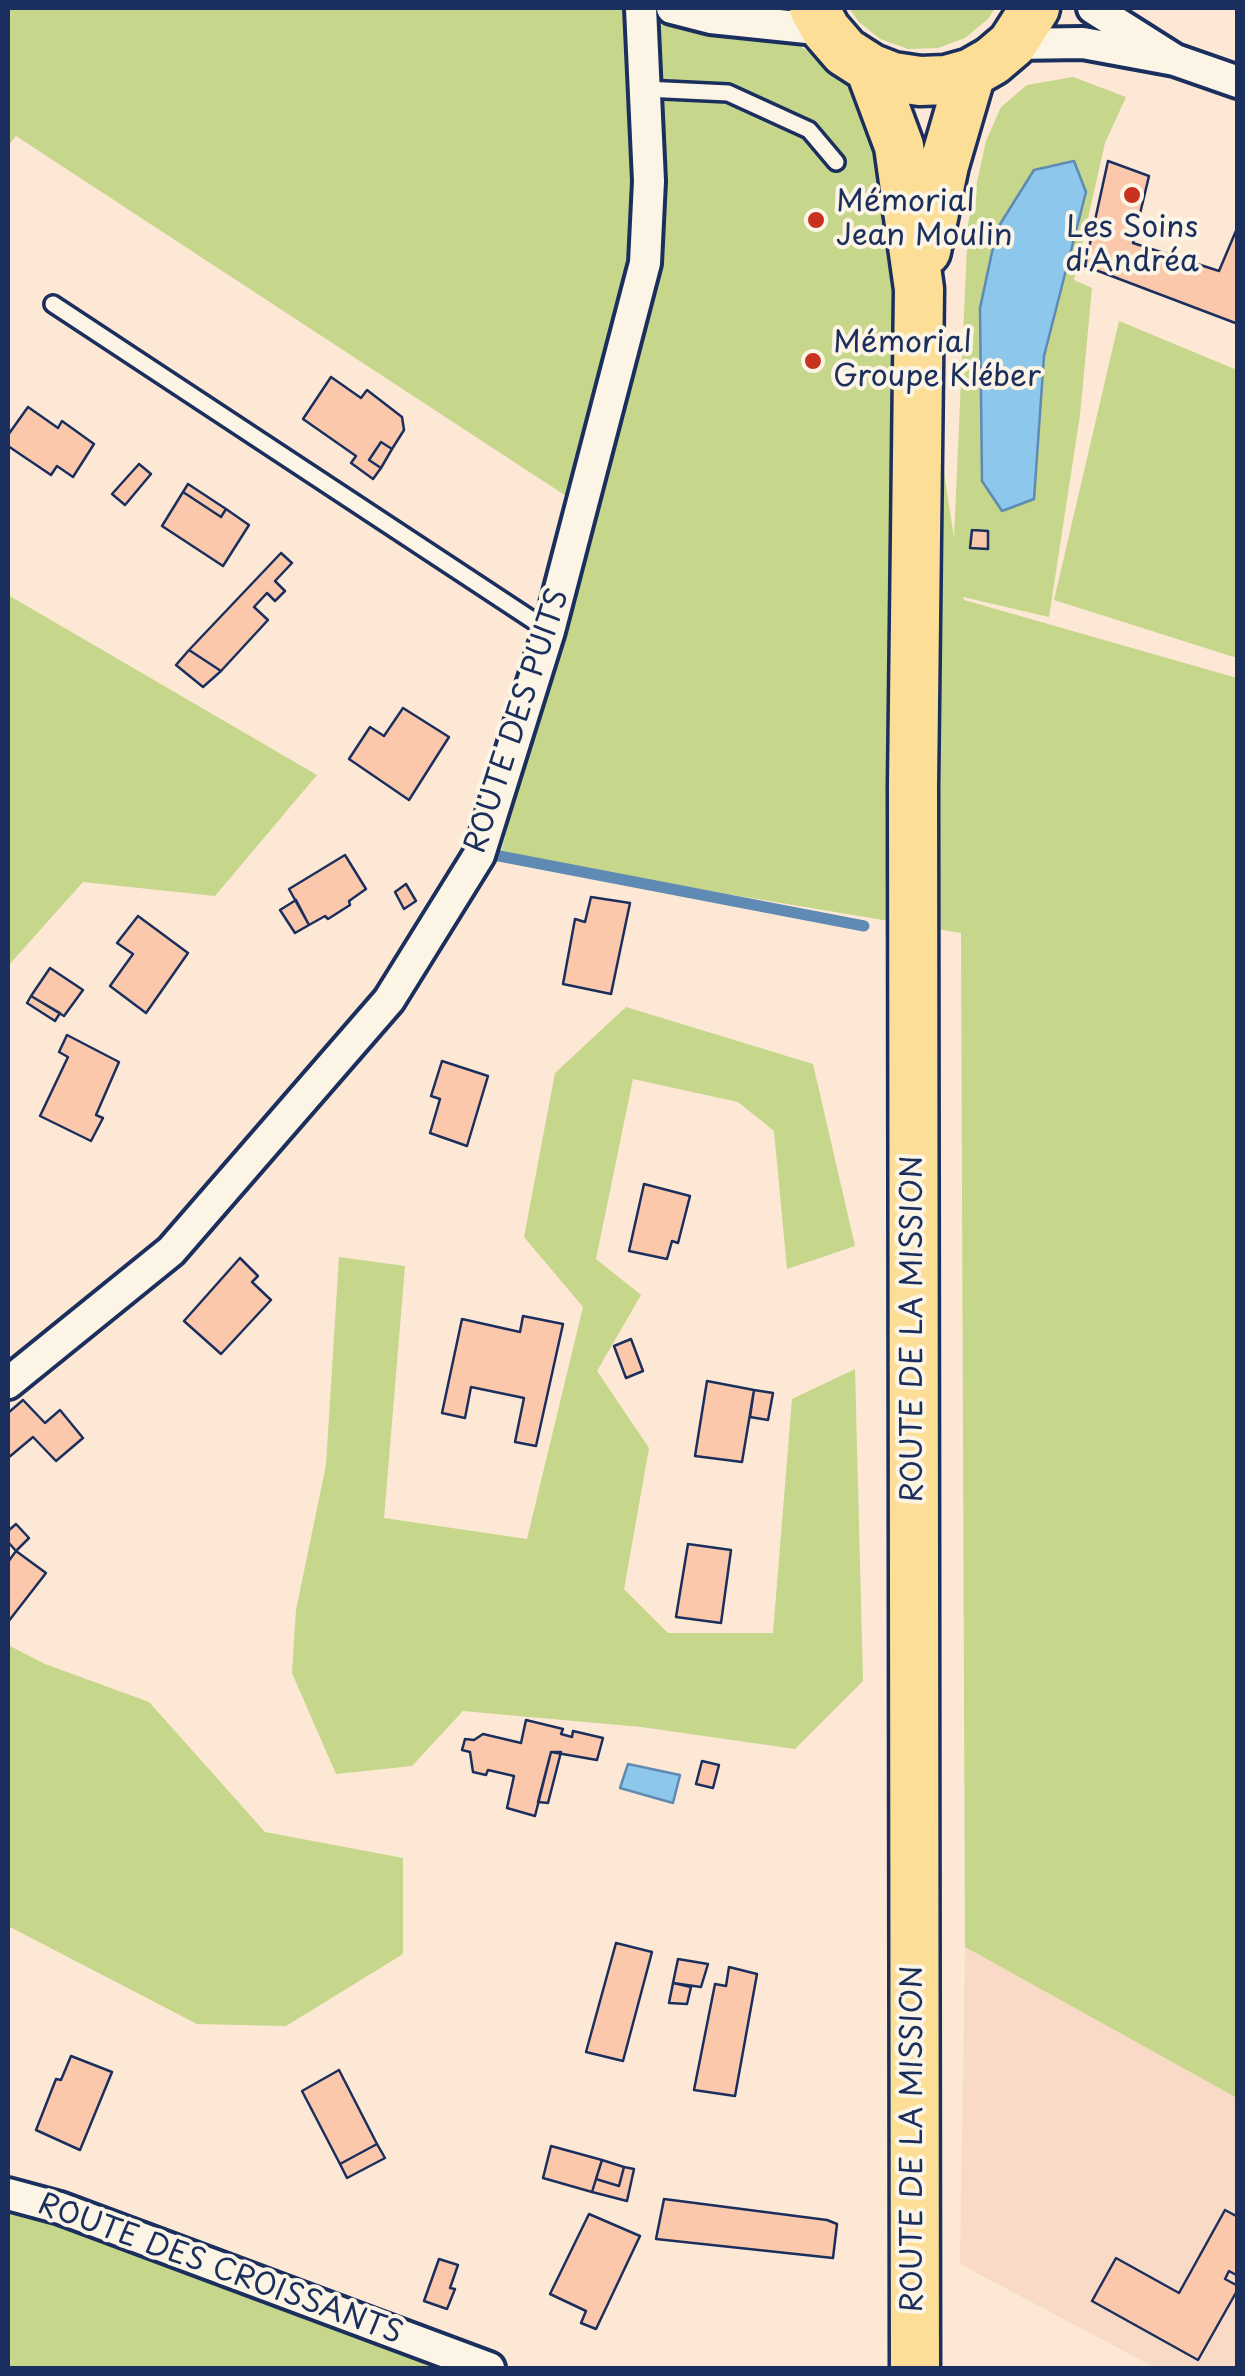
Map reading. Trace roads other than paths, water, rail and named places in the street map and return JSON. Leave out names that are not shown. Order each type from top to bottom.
[{"type":"main road","points":[[820,19],[845,52],[870,68],[893,78],[920,82],[946,80],[970,72],[1024,26]]},
{"type":"main road","points":[[870,68],[899,146],[919,289]]},
{"type":"main road","points":[[919,289],[944,166],[970,72]]},
{"type":"main road","name":"ROUTE DE LA MISSION","points":[[915,2368],[913,785],[919,289]]},
{"type":"street","name":"ROUTE DES PUITS","points":[[8,1383],[171,1250],[389,1000],[479,855],[549,630],[645,263],[649,180],[642,8]]},
{"type":"street","points":[[672,8],[711,18],[820,19]]},
{"type":"street","points":[[1093,8],[1175,60]]},
{"type":"street","points":[[1024,26],[1083,43],[1175,60],[1238,82]]},
{"type":"street","name":"ROUTE DES CROISSANTS","points":[[8,2194],[60,2208],[489,2368]]},
{"type":"lane","points":[[645,88],[728,94],[809,130],[836,162]]},
{"type":"lane","points":[[53,304],[549,630]]},
{"type":"water","points":[[1074,161],[1086,192],[1044,356],[1034,499],[1002,511],[982,481],[980,308],[997,229],[1034,170]]},
{"type":"water","points":[[628,1764],[680,1775],[673,1803],[620,1788]]},
{"type":"waterway","points":[[494,855],[864,926]]},
{"type":"place","name":"Les Soins d'Andréa","points":[[1132,195]]},
{"type":"place","name":"Mémorial Jean Moulin","points":[[816,220]]},
{"type":"place","name":"Mémorial Groupe Kléber","points":[[813,361]]}]
